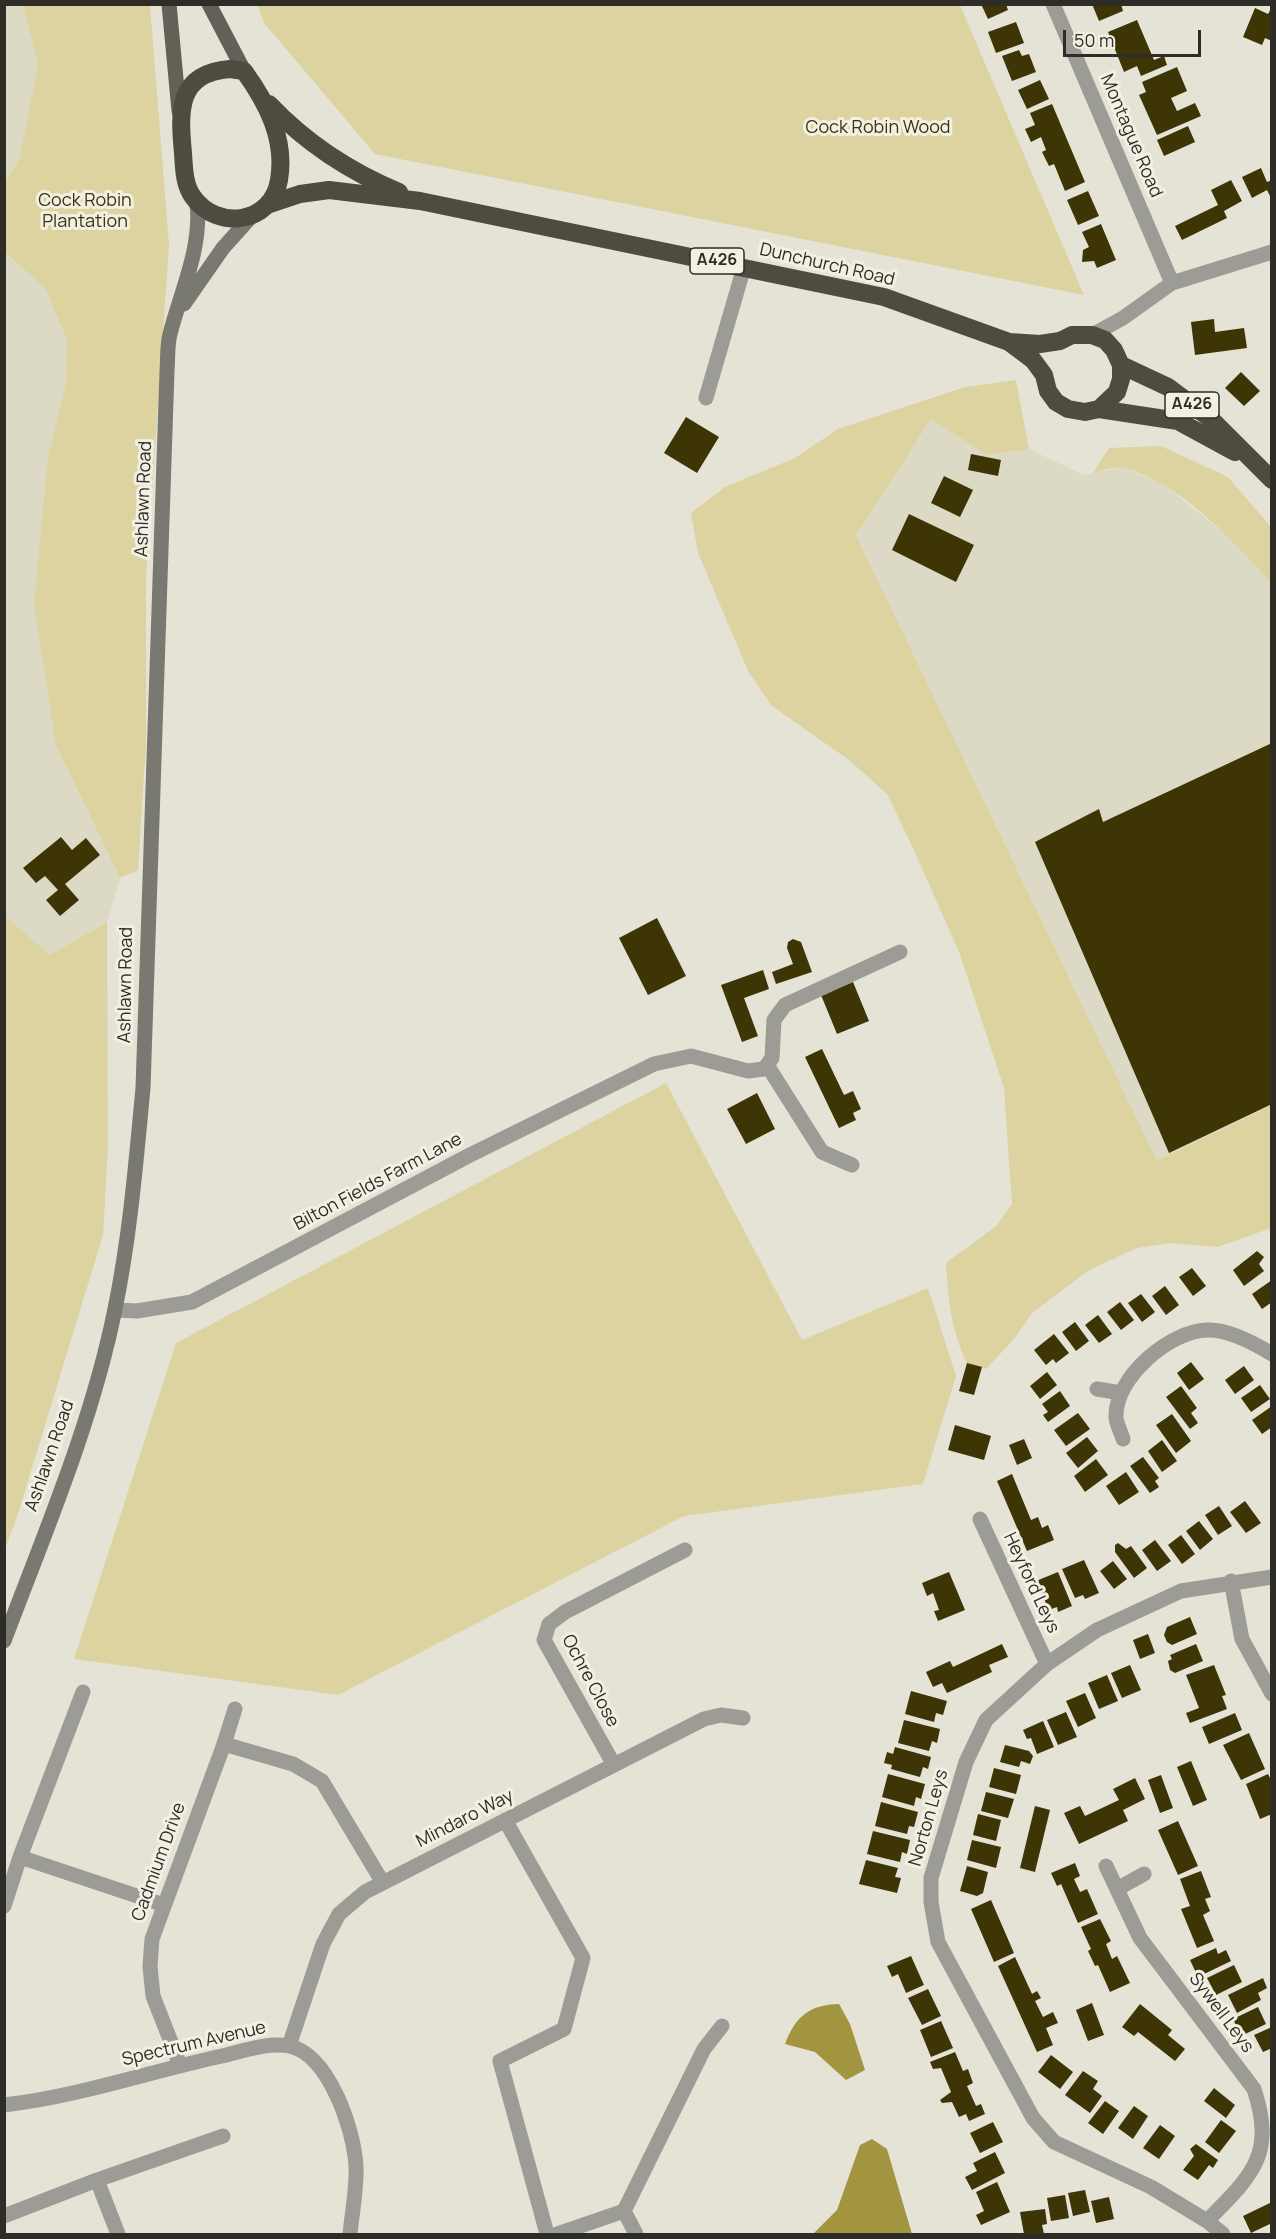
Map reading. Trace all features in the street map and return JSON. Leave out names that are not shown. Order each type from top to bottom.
[{"type":"highway","points":[[230,69],[244,71],[263,98],[281,145],[282,165],[279,184],[267,205],[250,218],[224,218],[197,203],[186,182],[179,117],[186,94],[193,82],[206,73],[230,69]]},
{"type":"highway","name":"Dunchurch Road","points":[[263,98],[292,128],[350,170],[420,201]]},
{"type":"highway","name":"Dunchurch Road","points":[[267,205],[300,194],[329,190],[420,201],[884,297],[1009,342],[1034,360],[1044,375],[1048,391],[1056,402],[1068,409],[1085,412],[1099,409],[1178,421],[1251,461]]},
{"type":"highway","name":"Dunchurch Road","points":[[1009,342],[1040,344],[1060,341],[1072,335],[1092,335],[1104,340],[1118,357],[1168,387],[1211,419],[1272,480]]},
{"type":"highway","points":[[1044,375],[1046,361],[1060,341]]},
{"type":"highway","points":[[1099,409],[1117,392],[1121,379],[1118,357]]},
{"type":"main road","points":[[169,4],[179,117]]},
{"type":"main road","points":[[209,4],[244,71]]},
{"type":"main road","name":"Ashlawn Road","points":[[4,1641],[74,1455],[115,1310],[134,1189],[143,1088],[167,371],[170,335],[179,312],[197,237],[199,220],[197,203]]},
{"type":"main road","name":"Ashlawn Road","points":[[179,312],[223,248],[250,218]]},
{"type":"street","name":"Montague Road","points":[[1053,4],[1172,283]]},
{"type":"street","points":[[1092,335],[1123,318],[1172,283],[1272,252]]},
{"type":"street","points":[[706,398],[744,267]]},
{"type":"street","points":[[1118,357],[1114,338],[1123,318]]},
{"type":"street","points":[[852,1165],[822,1152],[767,1065],[772,1058],[774,1020],[785,1005],[900,952]]},
{"type":"street","name":"Bilton Fields Farm Lane","points":[[115,1310],[137,1311],[192,1302],[470,1155],[654,1064],[691,1056],[748,1071],[764,1068],[767,1065]]},
{"type":"street","points":[[1123,1439],[1116,1417],[1122,1393],[1145,1361],[1161,1345],[1185,1333],[1209,1329],[1240,1337],[1272,1354]]},
{"type":"street","points":[[1097,1389],[1122,1393]]},
{"type":"street","name":"Heyford Leys","points":[[980,1519],[1047,1664]]},
{"type":"street","name":"Ochre Close","points":[[614,1765],[544,1640],[549,1624],[565,1612],[685,1550]]},
{"type":"street","name":"Norton Leys","points":[[1223,2235],[1207,2221],[1151,2187],[1054,2142],[1033,2118],[938,1942],[931,1902],[931,1878],[966,1762],[986,1720],[1047,1664],[1097,1630],[1181,1591],[1231,1581],[1272,1577]]},
{"type":"street","points":[[1231,1581],[1242,1639],[1272,1694]]},
{"type":"street","points":[[4,1906],[20,1857],[83,1692]]},
{"type":"street","name":"Cadmium Drive","points":[[180,2065],[153,1996],[152,1939],[235,1710]]},
{"type":"street","name":"Mindaro Way","points":[[289,2046],[323,1944],[339,1914],[365,1892],[704,1719],[721,1715],[743,1718]]},
{"type":"street","points":[[224,1744],[293,1764],[322,1781],[383,1883]]},
{"type":"street","points":[[505,1820],[583,1958],[564,2029],[500,2061],[547,2235]]},
{"type":"street","points":[[20,1857],[164,1905]]},
{"type":"street","name":"Sywell Leys","points":[[1107,1866],[1140,1938],[1254,2089],[1262,2109],[1266,2127],[1262,2152],[1251,2173],[1207,2221]]},
{"type":"street","points":[[1117,1889],[1144,1874]]},
{"type":"street","points":[[557,2235],[624,2211],[704,2049],[722,2026]]},
{"type":"street","name":"Spectrum Avenue","points":[[4,2105],[57,2098],[180,2065],[274,2045],[302,2050],[315,2060],[329,2079],[344,2113],[356,2166],[353,2234]]},
{"type":"street","points":[[4,2216],[97,2180],[223,2136]]},
{"type":"street","points":[[97,2180],[118,2235]]},
{"type":"street","points":[[624,2211],[636,2235]]},
{"type":"shaded area","points":[[5,5],[23,5],[38,64],[20,157],[5,184]]},
{"type":"shaded area","points":[[4,253],[45,288],[67,340],[66,384],[48,458],[56,745],[120,878],[107,922],[50,955],[5,916]]},
{"type":"shaded area","points":[[931,419],[987,455],[1029,449],[1084,475],[1123,467],[1163,484],[1234,541],[1271,583],[1271,1106],[1157,1162],[856,535]]},
{"type":"shaded area","points":[[839,2004],[850,2024],[865,2070],[846,2080],[815,2052],[785,2044],[794,2026],[805,2014],[819,2007]]},
{"type":"shaded area","points":[[872,2139],[887,2149],[912,2234],[813,2234],[837,2210],[860,2145]]},
{"type":"green space","name":"Cock Robin Plantation","points":[[23,5],[150,5],[169,245],[146,578],[146,744],[138,870],[120,878],[56,745],[34,604],[48,458],[66,384],[67,340],[45,288],[5,253],[5,184],[20,157],[38,64]]},
{"type":"green space","name":"Cock Robin Wood","points":[[257,5],[960,5],[1084,295],[375,154],[265,24]]},
{"type":"green space","points":[[1016,380],[1029,449],[987,455],[931,419],[856,535],[1157,1161],[1271,1106],[1271,1228],[1218,1247],[1171,1243],[1137,1248],[1089,1270],[1032,1313],[1014,1339],[986,1369],[967,1363],[957,1339],[951,1314],[946,1263],[996,1226],[1012,1204],[1004,1088],[959,952],[887,794],[849,760],[772,706],[749,673],[698,553],[691,513],[725,487],[795,458],[838,429],[965,387]]},
{"type":"green space","points":[[1161,446],[1228,477],[1271,527],[1271,583],[1205,515],[1165,486],[1124,468],[1093,473],[1109,448]]},
{"type":"green space","points":[[5,916],[50,955],[107,922],[108,1146],[103,1235],[17,1517],[5,1549]]},
{"type":"green space","points":[[666,1083],[802,1340],[928,1288],[956,1376],[923,1484],[684,1516],[338,1695],[74,1659],[176,1343]]},
{"type":"building","points":[[981,4],[1006,4],[1008,10],[988,19]]},
{"type":"building","points":[[1092,4],[1121,4],[1123,11],[1099,21]]},
{"type":"building","points":[[1272,7],[1272,41],[1265,38],[1262,45],[1243,37],[1255,8],[1268,14]]},
{"type":"building","points":[[1137,20],[1154,60],[1164,56],[1167,65],[1141,76],[1137,66],[1124,72],[1108,32]]},
{"type":"building","points":[[1016,22],[1024,43],[996,53],[988,32]]},
{"type":"building","points":[[1019,50],[1022,56],[1029,54],[1036,72],[1012,81],[1002,56]]},
{"type":"building","points":[[1177,67],[1187,91],[1171,98],[1177,111],[1195,103],[1201,116],[1157,135],[1139,95],[1146,92],[1142,82]]},
{"type":"building","points":[[1040,80],[1049,99],[1027,109],[1018,90]]},
{"type":"building","points":[[1052,104],[1085,182],[1065,191],[1054,164],[1049,166],[1042,152],[1046,150],[1041,137],[1031,142],[1025,129],[1035,125],[1030,113]]},
{"type":"building","points":[[1188,126],[1195,142],[1164,156],[1157,140]]},
{"type":"building","points":[[1261,168],[1267,182],[1272,180],[1272,200],[1267,190],[1252,198],[1242,177]]},
{"type":"building","points":[[1231,180],[1242,201],[1224,211],[1227,218],[1182,240],[1175,226],[1218,205],[1211,190]]},
{"type":"building","points":[[1088,191],[1099,216],[1078,225],[1067,200]]},
{"type":"building","points":[[1101,224],[1116,260],[1097,268],[1094,261],[1082,262],[1083,250],[1089,247],[1082,232]]},
{"type":"building","points":[[1214,319],[1215,332],[1244,328],[1247,348],[1195,355],[1191,322]]},
{"type":"building","points":[[1241,372],[1260,391],[1244,406],[1225,388]]},
{"type":"building","points":[[686,417],[719,437],[697,473],[664,453]]},
{"type":"building","points":[[971,454],[1001,460],[998,476],[968,470]]},
{"type":"building","points":[[944,476],[973,490],[960,517],[931,503]]},
{"type":"building","points":[[909,514],[974,545],[956,582],[892,550]]},
{"type":"building","points":[[1272,743],[1272,1104],[1169,1153],[1035,842],[1099,809],[1103,822]]},
{"type":"building","points":[[61,837],[72,850],[86,838],[100,855],[65,884],[79,900],[60,916],[46,900],[58,890],[45,876],[36,883],[23,868]]},
{"type":"building","points":[[657,918],[686,976],[648,995],[619,938]]},
{"type":"building","points":[[793,939],[801,942],[812,972],[776,984],[772,972],[793,964],[787,948],[788,942]]},
{"type":"building","points":[[763,970],[769,989],[744,998],[758,1036],[742,1042],[721,985]]},
{"type":"building","points":[[853,982],[869,1021],[837,1034],[821,995]]},
{"type":"building","points":[[822,1049],[844,1095],[853,1091],[861,1109],[853,1113],[856,1120],[839,1128],[805,1057]]},
{"type":"building","points":[[757,1093],[775,1129],[746,1144],[727,1109]]},
{"type":"building","points":[[1257,1251],[1264,1257],[1259,1264],[1264,1271],[1244,1286],[1233,1270]]},
{"type":"building","points":[[1192,1268],[1206,1286],[1193,1296],[1179,1277]]},
{"type":"building","points":[[1272,1280],[1272,1302],[1262,1309],[1252,1294]]},
{"type":"building","points":[[1165,1286],[1179,1305],[1166,1315],[1152,1296]]},
{"type":"building","points":[[1141,1294],[1155,1312],[1142,1322],[1128,1303]]},
{"type":"building","points":[[1120,1302],[1134,1320],[1121,1330],[1107,1312]]},
{"type":"building","points":[[1098,1315],[1112,1334],[1099,1343],[1085,1325]]},
{"type":"building","points":[[1075,1322],[1089,1341],[1076,1351],[1062,1332]]},
{"type":"building","points":[[1054,1334],[1069,1353],[1056,1363],[1053,1359],[1046,1365],[1034,1350]]},
{"type":"building","points":[[1191,1362],[1204,1379],[1189,1390],[1177,1373]]},
{"type":"building","points":[[967,1363],[982,1367],[974,1395],[959,1391]]},
{"type":"building","points":[[1244,1366],[1254,1380],[1235,1394],[1225,1380]]},
{"type":"building","points":[[1047,1372],[1057,1385],[1040,1399],[1030,1386]]},
{"type":"building","points":[[1260,1385],[1270,1399],[1251,1412],[1241,1398]]},
{"type":"building","points":[[1181,1386],[1197,1408],[1191,1413],[1198,1423],[1190,1429],[1166,1397]]},
{"type":"building","points":[[1060,1391],[1070,1406],[1048,1422],[1043,1415],[1048,1412],[1042,1404]]},
{"type":"building","points":[[1272,1406],[1272,1427],[1262,1434],[1252,1420]]},
{"type":"building","points":[[1078,1413],[1090,1429],[1066,1446],[1054,1430]]},
{"type":"building","points":[[1172,1414],[1191,1441],[1176,1453],[1156,1425]]},
{"type":"building","points":[[955,1425],[991,1436],[984,1460],[948,1450]]},
{"type":"building","points":[[1087,1437],[1098,1451],[1078,1468],[1066,1453]]},
{"type":"building","points":[[1024,1439],[1032,1458],[1017,1465],[1009,1445]]},
{"type":"building","points":[[1162,1440],[1177,1461],[1162,1472],[1148,1451]]},
{"type":"building","points":[[1143,1457],[1159,1478],[1155,1481],[1159,1487],[1150,1493],[1130,1466]]},
{"type":"building","points":[[1096,1459],[1108,1475],[1085,1492],[1074,1476]]},
{"type":"building","points":[[1126,1472],[1139,1492],[1119,1505],[1106,1486]]},
{"type":"building","points":[[1012,1474],[1031,1520],[1038,1517],[1042,1528],[1048,1525],[1054,1540],[1027,1551],[997,1481]]},
{"type":"building","points":[[1245,1501],[1261,1523],[1246,1533],[1230,1512]]},
{"type":"building","points":[[1219,1506],[1232,1526],[1218,1535],[1205,1515]]},
{"type":"building","points":[[1199,1521],[1213,1539],[1200,1550],[1186,1531]]},
{"type":"building","points":[[1181,1535],[1195,1554],[1182,1564],[1168,1545]]},
{"type":"building","points":[[1155,1540],[1171,1561],[1157,1571],[1142,1550]]},
{"type":"building","points":[[1118,1543],[1126,1549],[1131,1546],[1147,1568],[1134,1578],[1115,1552],[1115,1545]]},
{"type":"building","points":[[1084,1560],[1099,1593],[1085,1599],[1083,1595],[1075,1598],[1062,1569]]},
{"type":"building","points":[[1113,1561],[1127,1579],[1114,1589],[1100,1571]]},
{"type":"building","points":[[949,1572],[965,1610],[938,1621],[934,1611],[939,1610],[933,1593],[927,1596],[922,1583]]},
{"type":"building","points":[[1058,1572],[1072,1606],[1058,1612],[1057,1607],[1049,1610],[1036,1581]]},
{"type":"building","points":[[1190,1617],[1197,1634],[1172,1645],[1167,1642],[1164,1635],[1167,1627]]},
{"type":"building","points":[[1148,1634],[1155,1653],[1140,1659],[1133,1640]]},
{"type":"building","points":[[1002,1644],[1008,1657],[989,1665],[992,1672],[947,1693],[942,1683],[933,1687],[926,1672],[950,1661],[953,1667]]},
{"type":"building","points":[[1196,1644],[1203,1661],[1175,1673],[1170,1670],[1168,1661],[1172,1659],[1170,1655]]},
{"type":"building","points":[[1130,1665],[1141,1690],[1122,1698],[1111,1673]]},
{"type":"building","points":[[1214,1665],[1226,1695],[1222,1696],[1227,1709],[1190,1723],[1186,1713],[1199,1708],[1186,1675]]},
{"type":"building","points":[[1107,1675],[1118,1701],[1099,1709],[1088,1683]]},
{"type":"building","points":[[911,1691],[947,1701],[943,1715],[936,1713],[934,1722],[905,1714]]},
{"type":"building","points":[[1085,1693],[1096,1718],[1078,1727],[1066,1701]]},
{"type":"building","points":[[1066,1712],[1077,1737],[1058,1745],[1047,1720]]},
{"type":"building","points":[[1235,1713],[1242,1730],[1209,1744],[1202,1727]]},
{"type":"building","points":[[904,1720],[940,1729],[937,1743],[932,1741],[929,1751],[898,1743]]},
{"type":"building","points":[[1043,1721],[1054,1747],[1037,1754],[1031,1738],[1027,1739],[1023,1730]]},
{"type":"building","points":[[1249,1733],[1265,1769],[1241,1780],[1223,1745]]},
{"type":"building","points":[[1005,1745],[1029,1751],[1033,1756],[1030,1764],[1021,1761],[1019,1767],[1000,1762]]},
{"type":"building","points":[[895,1747],[931,1757],[928,1769],[923,1767],[920,1777],[891,1769],[892,1765],[884,1763],[887,1752],[893,1754]]},
{"type":"building","points":[[1191,1761],[1207,1800],[1193,1806],[1177,1767]]},
{"type":"building","points":[[994,1768],[1021,1775],[1016,1794],[989,1787]]},
{"type":"building","points":[[888,1774],[925,1784],[921,1799],[916,1797],[914,1806],[882,1797]]},
{"type":"building","points":[[1268,1774],[1272,1782],[1272,1814],[1260,1819],[1246,1784]]},
{"type":"building","points":[[1161,1775],[1173,1808],[1160,1813],[1148,1780]]},
{"type":"building","points":[[1135,1778],[1145,1799],[1123,1810],[1128,1821],[1079,1844],[1064,1813],[1080,1806],[1085,1816],[1119,1800],[1113,1789]]},
{"type":"building","points":[[986,1792],[1014,1799],[1008,1818],[981,1811]]},
{"type":"building","points":[[881,1802],[918,1812],[914,1827],[909,1826],[907,1834],[875,1826]]},
{"type":"building","points":[[1035,1806],[1050,1810],[1035,1872],[1020,1868]]},
{"type":"building","points":[[978,1814],[1001,1820],[996,1841],[973,1835]]},
{"type":"building","points":[[1178,1821],[1198,1866],[1178,1875],[1158,1830]]},
{"type":"building","points":[[873,1831],[910,1840],[907,1854],[902,1852],[900,1862],[867,1854]]},
{"type":"building","points":[[972,1840],[1001,1847],[996,1868],[967,1860]]},
{"type":"building","points":[[866,1860],[898,1868],[895,1877],[901,1878],[897,1893],[859,1884]]},
{"type":"building","points":[[1075,1863],[1080,1876],[1074,1879],[1080,1892],[1087,1889],[1098,1914],[1078,1923],[1061,1884],[1057,1886],[1051,1873]]},
{"type":"building","points":[[967,1866],[988,1872],[983,1893],[977,1896],[960,1891]]},
{"type":"building","points":[[1201,1871],[1211,1897],[1205,1899],[1210,1911],[1203,1915],[1214,1941],[1197,1948],[1181,1909],[1190,1906],[1180,1879]]},
{"type":"building","points":[[991,1900],[1014,1953],[994,1962],[971,1909]]},
{"type":"building","points":[[1100,1919],[1111,1941],[1106,1944],[1112,1959],[1117,1956],[1130,1983],[1110,1992],[1098,1965],[1095,1966],[1088,1951],[1091,1949],[1081,1927]]},
{"type":"building","points":[[1216,1948],[1218,1954],[1226,1950],[1231,1961],[1198,1977],[1190,1960]]},
{"type":"building","points":[[911,1956],[924,1985],[906,1993],[898,1974],[892,1977],[887,1966]]},
{"type":"building","points":[[1015,1957],[1032,1994],[1037,1991],[1041,1998],[1035,2001],[1043,2017],[1053,2012],[1058,2023],[1046,2028],[1053,2045],[1037,2052],[998,1966]]},
{"type":"building","points":[[1234,1965],[1242,1982],[1216,1995],[1207,1978]]},
{"type":"building","points":[[1263,1978],[1267,1988],[1258,1993],[1261,2000],[1237,2013],[1228,1995]]},
{"type":"building","points":[[928,1989],[941,2016],[922,2025],[908,1998]]},
{"type":"building","points":[[1092,2003],[1104,2035],[1088,2041],[1076,2010]]},
{"type":"building","points":[[1140,2004],[1172,2030],[1168,2035],[1185,2049],[1175,2061],[1138,2032],[1134,2036],[1122,2027]]},
{"type":"building","points":[[1258,2007],[1266,2024],[1241,2036],[1233,2019]]},
{"type":"building","points":[[941,2021],[953,2048],[931,2057],[920,2030]]},
{"type":"building","points":[[1272,2027],[1272,2048],[1263,2052],[1254,2035]]},
{"type":"building","points":[[955,2052],[963,2071],[968,2069],[973,2083],[967,2086],[976,2106],[981,2104],[985,2114],[969,2121],[966,2114],[959,2117],[952,2102],[942,2103],[940,2100],[951,2092],[941,2068],[933,2069],[930,2062]]},
{"type":"building","points":[[1051,2055],[1073,2072],[1060,2089],[1038,2072]]},
{"type":"building","points":[[1083,2071],[1098,2081],[1093,2089],[1102,2096],[1090,2113],[1065,2095]]},
{"type":"building","points":[[1214,2088],[1235,2105],[1226,2118],[1204,2101]]},
{"type":"building","points":[[1105,2101],[1119,2111],[1103,2134],[1088,2123]]},
{"type":"building","points":[[1134,2106],[1148,2116],[1133,2139],[1118,2128]]},
{"type":"building","points":[[1221,2120],[1236,2131],[1219,2153],[1205,2142]]},
{"type":"building","points":[[993,2122],[1003,2142],[980,2153],[970,2133]]},
{"type":"building","points":[[1160,2125],[1175,2136],[1159,2159],[1143,2148]]},
{"type":"building","points":[[1196,2144],[1218,2160],[1213,2168],[1209,2165],[1198,2180],[1183,2170],[1194,2156],[1190,2149]]},
{"type":"building","points":[[995,2152],[1005,2173],[972,2190],[965,2177],[977,2171],[973,2163]]},
{"type":"building","points":[[997,2182],[1010,2212],[981,2225],[976,2215],[984,2211],[976,2192]]},
{"type":"building","points":[[1085,2190],[1090,2212],[1073,2216],[1068,2193]]},
{"type":"building","points":[[1065,2195],[1069,2218],[1051,2221],[1047,2198]]},
{"type":"building","points":[[1109,2197],[1114,2219],[1096,2223],[1091,2201]]},
{"type":"building","points":[[1272,2202],[1272,2223],[1251,2233],[1243,2216]]},
{"type":"building","points":[[1045,2209],[1047,2224],[1042,2225],[1044,2234],[1024,2234],[1020,2212]]}]
